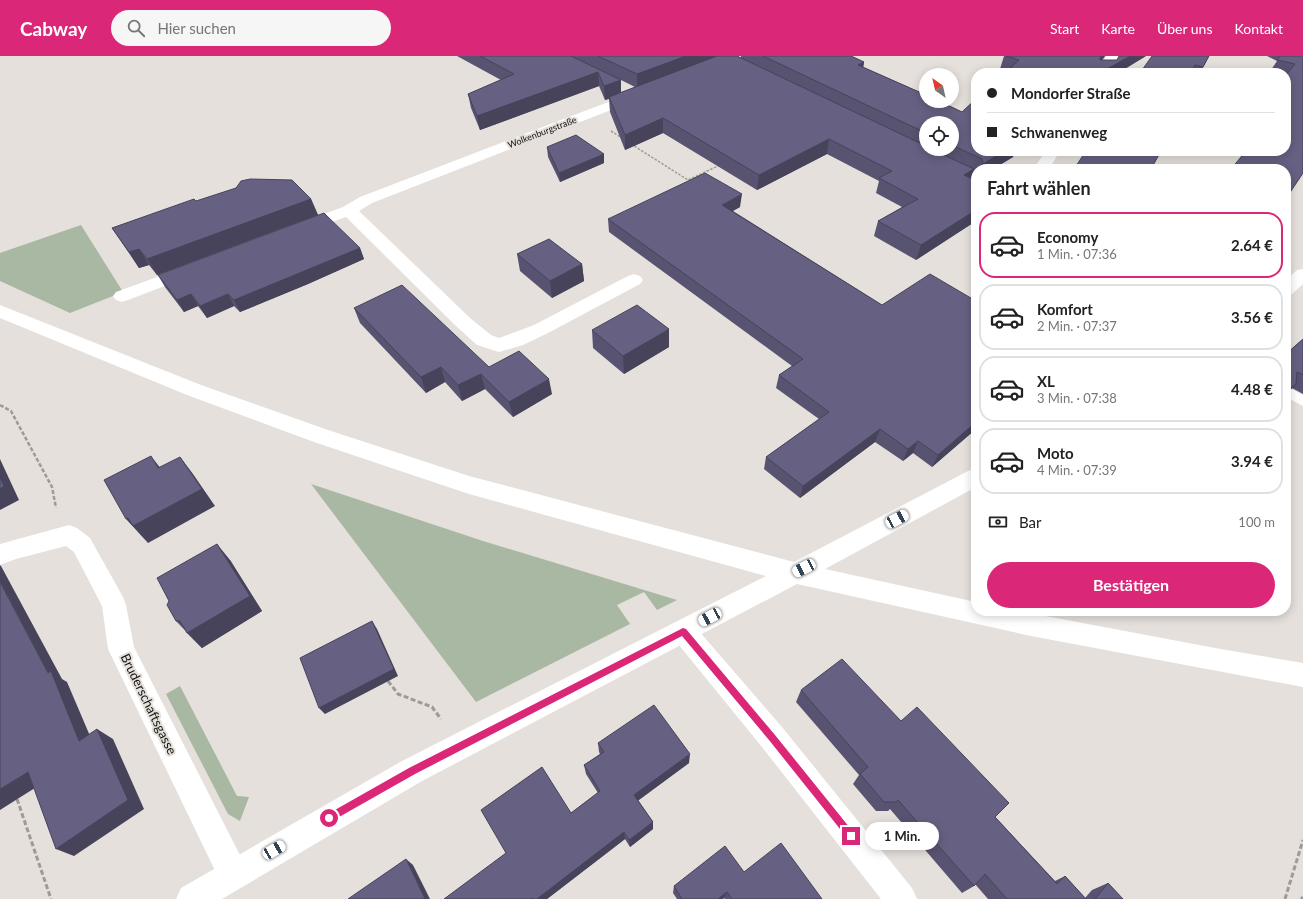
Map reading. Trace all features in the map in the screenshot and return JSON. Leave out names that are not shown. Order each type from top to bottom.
[{"type":"street","points":[[1105,68],[1113,56]]},
{"type":"street","name":"Wolkenburgstraße","points":[[290,232],[349,210],[366,200],[585,115],[638,91]]},
{"type":"street","points":[[934,160],[971,178]]},
{"type":"street","points":[[349,210],[463,322],[484,340],[499,345],[516,340],[541,328],[634,280]]},
{"type":"street","points":[[122,296],[202,265]]},
{"type":"street","points":[[1291,285],[1303,274]]},
{"type":"street","points":[[0,311],[194,390],[321,436],[469,485],[777,570],[971,612]]},
{"type":"street","points":[[192,899],[412,771],[844,548],[971,480]]},
{"type":"street","name":"Bruderschaftsgasse","points":[[0,555],[47,539],[69,534],[82,546],[114,605],[121,649],[233,874]]},
{"type":"street","points":[[989,616],[1215,660],[1303,675]]},
{"type":"street","points":[[683,631],[772,737],[902,899]]},
{"type":"lane","points":[[1291,394],[1303,401]]},
{"type":"path","points":[[585,115],[623,139]]},
{"type":"path","points":[[630,143],[688,180],[723,163]]},
{"type":"path","points":[[0,405],[10,411],[52,487],[56,506],[53,523],[47,539]]},
{"type":"path","points":[[388,681],[399,695],[429,704],[437,711],[455,749]]},
{"type":"path","points":[[17,799],[51,899]]},
{"type":"path","points":[[1285,899],[1303,840]]},
{"type":"green space","points":[[81,225],[123,292],[70,313],[0,281],[0,253]]},
{"type":"green space","points":[[311,484],[483,541],[677,600],[657,610],[644,592],[617,605],[630,624],[476,702]]},
{"type":"green space","points":[[180,686],[237,796],[249,797],[240,821],[228,814],[166,694]]},
{"type":"building","points":[[480,56],[571,56],[621,80],[604,86],[598,72],[477,116],[468,94],[514,74]]},
{"type":"building","points":[[598,56],[686,56],[637,74]]},
{"type":"building","points":[[717,56],[737,56],[919,143],[919,156],[946,156],[971,168],[971,171],[964,175],[971,178],[971,213],[921,245],[878,221],[918,199],[879,178],[892,171],[829,139],[759,175],[663,118],[625,135],[609,97]]},
{"type":"building","points":[[763,56],[851,56],[864,62],[858,65],[919,92],[919,108],[954,108],[962,112],[971,104],[971,154],[959,148],[959,116],[919,116],[919,130]]},
{"type":"building","points":[[1006,56],[1101,56],[1100,60],[1117,60],[1119,56],[1130,56],[1109,68],[1010,68],[1019,60]]},
{"type":"building","points":[[1152,56],[1209,56],[1203,67],[1195,65],[1194,68],[1144,68]]},
{"type":"building","points":[[1280,56],[1303,56],[1303,173],[1291,191],[1291,164],[1235,164],[1242,156],[1291,156],[1291,69],[1295,64],[1277,60]]},
{"type":"building","points":[[576,135],[604,154],[559,173],[547,147]]},
{"type":"building","points":[[976,156],[996,156],[983,164],[982,159]]},
{"type":"building","points":[[1083,156],[1158,156],[1154,164],[1077,164]]},
{"type":"building","points":[[705,173],[742,194],[722,205],[882,305],[930,274],[971,298],[971,426],[938,455],[918,441],[908,449],[880,429],[803,486],[766,457],[829,412],[779,375],[803,359],[608,219]]},
{"type":"building","points":[[250,179],[292,180],[311,199],[147,259],[139,249],[129,252],[112,228],[194,199],[196,201],[236,188],[241,181]]},
{"type":"building","points":[[324,213],[360,248],[234,300],[228,294],[200,306],[191,294],[177,300],[158,275]]},
{"type":"building","points":[[549,239],[582,264],[550,281],[517,254]]},
{"type":"building","points":[[402,285],[489,367],[519,351],[549,379],[509,402],[481,374],[458,385],[441,367],[421,377],[354,308]]},
{"type":"building","points":[[637,305],[669,329],[623,356],[592,330]]},
{"type":"building","points":[[1303,339],[1303,375],[1297,372],[1296,384],[1291,388],[1291,350]]},
{"type":"building","points":[[151,456],[158,468],[180,457],[202,489],[133,526],[128,518],[126,519],[104,480]]},
{"type":"building","points":[[0,477],[4,486],[0,489]]},
{"type":"building","points":[[217,544],[250,596],[187,633],[180,621],[176,621],[167,605],[169,601],[157,578]]},
{"type":"building","points":[[0,582],[48,673],[51,671],[79,741],[97,729],[128,800],[56,849],[28,772],[0,789]]},
{"type":"building","points":[[372,621],[394,669],[319,708],[300,658]]},
{"type":"building","points":[[842,659],[901,721],[917,707],[1009,803],[995,817],[1057,884],[1065,876],[1086,899],[1007,899],[985,874],[974,886],[898,800],[896,802],[884,802],[860,774],[868,767],[801,690]]},
{"type":"building","points":[[654,705],[690,754],[634,795],[653,822],[629,840],[624,832],[537,899],[444,899],[506,853],[481,810],[542,767],[571,813],[600,791],[584,765],[604,752],[598,743]]},
{"type":"building","points":[[781,843],[822,899],[732,899],[727,892],[718,899],[682,899],[674,886],[725,846],[744,872]]},
{"type":"building","points":[[406,859],[425,899],[348,899]]},
{"type":"building","points":[[1108,883],[1123,899],[1095,899]]},
{"type":"route","points":[[329,818],[412,771],[683,631],[772,737],[851,836]]}]
